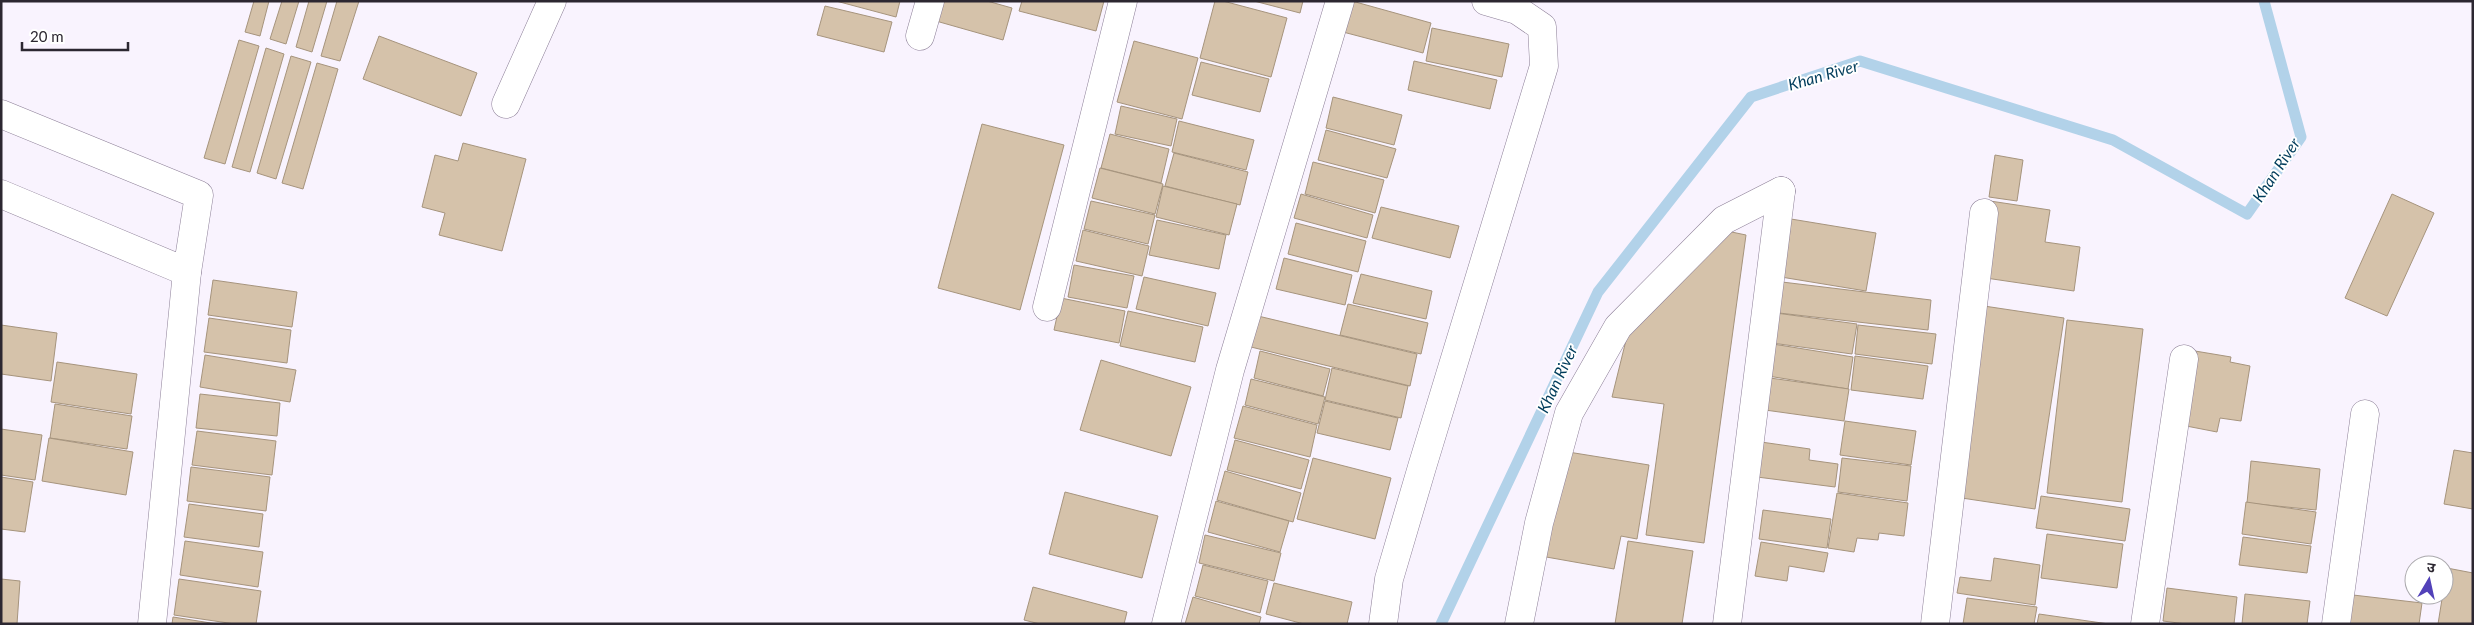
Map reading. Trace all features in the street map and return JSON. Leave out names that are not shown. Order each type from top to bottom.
[{"type":"street","points":[[506,104],[552,1]]},
{"type":"street","points":[[920,36],[930,1]]},
{"type":"street","points":[[1047,307],[1123,1]]},
{"type":"street","points":[[1166,624],[1230,370],[1340,1]]},
{"type":"street","points":[[1383,624],[1389,580],[1419,476],[1544,66],[1542,27],[1517,10],[1486,1]]},
{"type":"street","points":[[1,114],[198,195],[187,272],[162,506],[152,624]]},
{"type":"street","points":[[1519,624],[1539,522],[1569,413],[1618,327],[1724,220],[1781,190],[1727,624]]},
{"type":"street","points":[[1,194],[187,272]]},
{"type":"street","points":[[1935,624],[1984,213]]},
{"type":"street","points":[[2145,624],[2184,359]]},
{"type":"street","points":[[2336,624],[2365,414]]},
{"type":"building","points":[[254,1],[269,1],[260,36],[245,32]]},
{"type":"building","points":[[282,1],[299,1],[286,44],[270,39]]},
{"type":"building","points":[[309,1],[327,1],[312,52],[296,47]]},
{"type":"building","points":[[337,1],[359,1],[340,61],[321,56]]},
{"type":"building","points":[[836,1],[900,1],[896,17]]},
{"type":"building","points":[[942,1],[987,1],[1012,8],[1003,40],[936,21]]},
{"type":"building","points":[[1022,1],[1104,1],[1096,31],[1019,11]]},
{"type":"building","points":[[1215,1],[1223,1],[1287,18],[1271,77],[1200,58]]},
{"type":"building","points":[[1254,1],[1303,1],[1300,13]]},
{"type":"building","points":[[1352,1],[1431,23],[1423,53],[1343,32]]},
{"type":"building","points":[[825,6],[892,22],[884,52],[817,35]]},
{"type":"building","points":[[1432,28],[1509,44],[1502,77],[1426,61]]},
{"type":"building","points":[[379,36],[477,73],[461,116],[363,79]]},
{"type":"building","points":[[239,40],[259,46],[225,164],[204,158]]},
{"type":"building","points":[[1134,41],[1198,58],[1182,119],[1117,102]]},
{"type":"building","points":[[266,48],[284,54],[250,172],[232,167]]},
{"type":"building","points":[[291,56],[311,62],[276,179],[257,173]]},
{"type":"building","points":[[1414,61],[1497,80],[1490,109],[1408,90]]},
{"type":"building","points":[[1201,62],[1269,79],[1260,112],[1192,95]]},
{"type":"building","points":[[317,63],[338,69],[303,189],[282,183]]},
{"type":"building","points":[[1333,97],[1402,115],[1394,145],[1326,128]]},
{"type":"building","points":[[1121,106],[1177,119],[1171,146],[1115,134]]},
{"type":"building","points":[[1179,121],[1254,140],[1246,170],[1172,152]]},
{"type":"building","points":[[982,124],[1064,145],[1020,310],[938,288]]},
{"type":"building","points":[[1326,130],[1396,149],[1387,178],[1318,160]]},
{"type":"building","points":[[1110,134],[1169,149],[1161,183],[1101,168]]},
{"type":"building","points":[[463,143],[526,159],[502,251],[439,235],[445,213],[422,207],[435,155],[458,161]]},
{"type":"building","points":[[1174,153],[1248,172],[1240,205],[1165,186]]},
{"type":"building","points":[[1995,155],[2023,160],[2017,201],[1989,197]]},
{"type":"building","points":[[1313,162],[1384,180],[1375,213],[1305,194]]},
{"type":"building","points":[[1100,168],[1163,184],[1155,214],[1092,198]]},
{"type":"building","points":[[1163,186],[1237,204],[1229,235],[1156,217]]},
{"type":"building","points":[[1301,194],[1373,215],[1367,238],[1294,218]]},
{"type":"building","points":[[2392,194],[2434,213],[2387,316],[2345,298]]},
{"type":"building","points":[[1091,201],[1155,215],[1148,244],[1084,229]]},
{"type":"building","points":[[1990,201],[2050,210],[2045,242],[2080,247],[2074,291],[1979,277]]},
{"type":"building","points":[[1381,207],[1459,226],[1450,258],[1372,238]]},
{"type":"building","points":[[1791,219],[1876,233],[1866,291],[1781,277]]},
{"type":"building","points":[[1157,220],[1226,235],[1219,269],[1149,255]]},
{"type":"building","points":[[1296,223],[1366,241],[1358,272],[1288,254]]},
{"type":"building","points":[[1083,230],[1149,246],[1142,276],[1076,261]]},
{"type":"building","points":[[1722,230],[1746,235],[1704,543],[1646,535],[1664,404],[1612,397],[1630,324]]},
{"type":"building","points":[[1284,258],[1352,275],[1345,305],[1276,289]]},
{"type":"building","points":[[1074,265],[1134,276],[1127,308],[1068,297]]},
{"type":"building","points":[[1361,274],[1432,291],[1426,319],[1353,303]]},
{"type":"building","points":[[1144,277],[1216,293],[1208,326],[1136,309]]},
{"type":"building","points":[[213,280],[297,292],[292,327],[208,315]]},
{"type":"building","points":[[1782,282],[1931,300],[1928,330],[1779,313]]},
{"type":"building","points":[[1061,298],[1125,311],[1119,343],[1054,330]]},
{"type":"building","points":[[1348,304],[1428,323],[1421,354],[1340,335]]},
{"type":"building","points":[[1984,306],[2064,318],[2035,509],[1955,497]]},
{"type":"building","points":[[1128,311],[1203,327],[1195,362],[1120,346]]},
{"type":"building","points":[[1776,313],[1857,324],[1852,354],[1772,343]]},
{"type":"building","points":[[1258,316],[1417,354],[1410,386],[1251,347]]},
{"type":"building","points":[[209,318],[291,330],[287,363],[204,352]]},
{"type":"building","points":[[2067,320],[2143,329],[2122,502],[2047,493]]},
{"type":"building","points":[[1,325],[57,333],[51,381],[1,374]]},
{"type":"building","points":[[1858,325],[1936,334],[1932,364],[1855,354]]},
{"type":"building","points":[[1773,344],[1853,357],[1848,389],[1768,376]]},
{"type":"building","points":[[2189,350],[2231,357],[2230,362],[2250,366],[2241,421],[2220,418],[2217,432],[2176,424]]},
{"type":"building","points":[[1260,351],[1330,369],[1323,396],[1254,378]]},
{"type":"building","points":[[205,355],[296,370],[290,402],[200,387]]},
{"type":"building","points":[[1855,356],[1928,366],[1923,399],[1851,390]]},
{"type":"building","points":[[1101,360],[1191,387],[1171,456],[1080,430]]},
{"type":"building","points":[[57,362],[137,374],[131,414],[51,402]]},
{"type":"building","points":[[1332,368],[1408,386],[1401,418],[1325,400]]},
{"type":"building","points":[[1770,378],[1849,389],[1844,421],[1765,410]]},
{"type":"building","points":[[1251,379],[1325,397],[1318,424],[1245,405]]},
{"type":"building","points":[[200,394],[280,403],[277,436],[196,428]]},
{"type":"building","points":[[1325,401],[1398,418],[1390,450],[1317,433]]},
{"type":"building","points":[[55,404],[132,416],[127,449],[50,438]]},
{"type":"building","points":[[1243,406],[1317,425],[1310,457],[1234,438]]},
{"type":"building","points":[[1845,421],[1916,431],[1911,465],[1840,455]]},
{"type":"building","points":[[1,429],[42,435],[35,480],[1,475]]},
{"type":"building","points":[[197,431],[276,441],[272,475],[192,465]]},
{"type":"building","points":[[49,438],[133,452],[126,495],[42,481]]},
{"type":"building","points":[[1235,440],[1309,460],[1301,489],[1227,470]]},
{"type":"building","points":[[1761,442],[1810,449],[1809,460],[1838,464],[1835,487],[1757,477]]},
{"type":"building","points":[[2454,450],[2473,453],[2473,509],[2444,504]]},
{"type":"building","points":[[1562,451],[1649,465],[1637,539],[1621,536],[1614,569],[1535,555]]},
{"type":"building","points":[[1313,458],[1391,478],[1375,539],[1297,519]]},
{"type":"building","points":[[1842,458],[1911,466],[1907,501],[1838,492]]},
{"type":"building","points":[[2251,461],[2320,469],[2316,510],[2247,503]]},
{"type":"building","points":[[191,467],[270,477],[266,511],[187,501]]},
{"type":"building","points":[[1225,471],[1301,493],[1293,522],[1217,500]]},
{"type":"building","points":[[1,477],[33,482],[25,532],[1,529]]},
{"type":"building","points":[[1065,492],[1158,516],[1142,578],[1049,554]]},
{"type":"building","points":[[1837,493],[1908,503],[1904,536],[1879,533],[1878,540],[1857,538],[1854,552],[1828,548]]},
{"type":"building","points":[[2041,496],[2130,509],[2125,541],[2036,528]]},
{"type":"building","points":[[1216,501],[1289,521],[1280,552],[1208,532]]},
{"type":"building","points":[[2246,502],[2316,512],[2311,544],[2242,534]]},
{"type":"building","points":[[189,504],[263,514],[259,547],[184,537]]},
{"type":"building","points":[[1763,510],[1831,519],[1827,548],[1759,539]]},
{"type":"building","points":[[2047,534],[2123,544],[2117,588],[2041,578]]},
{"type":"building","points":[[1205,535],[1281,553],[1274,581],[1199,563]]},
{"type":"building","points":[[2243,537],[2311,546],[2307,573],[2239,565]]},
{"type":"building","points":[[185,541],[263,552],[258,587],[180,575]]},
{"type":"building","points":[[1628,541],[1693,551],[1682,624],[1615,624]]},
{"type":"building","points":[[1761,542],[1828,553],[1824,572],[1789,566],[1787,581],[1755,576]]},
{"type":"building","points":[[1994,558],[2040,565],[2035,605],[1957,593],[1960,577],[1991,581]]},
{"type":"building","points":[[1203,565],[1268,581],[1260,613],[1195,596]]},
{"type":"building","points":[[2454,569],[2473,573],[2473,624],[2438,624],[2441,605],[2454,605]]},
{"type":"building","points":[[1,579],[20,581],[17,624],[1,624]]},
{"type":"building","points":[[179,579],[261,591],[256,624],[235,624],[174,615]]},
{"type":"building","points":[[1274,583],[1352,602],[1347,624],[1304,624],[1266,614]]},
{"type":"building","points":[[1033,587],[1127,612],[1124,624],[1040,624],[1024,620]]},
{"type":"building","points":[[2167,588],[2237,597],[2234,624],[2186,624],[2163,621]]},
{"type":"building","points":[[2245,594],[2310,601],[2307,624],[2242,624]]},
{"type":"building","points":[[2353,595],[2404,601],[2404,605],[2422,605],[2419,624],[2349,624]]},
{"type":"building","points":[[1193,597],[1261,617],[1259,624],[1185,624]]},
{"type":"building","points":[[1967,598],[2037,607],[2034,624],[1963,624]]},
{"type":"building","points":[[2039,614],[2109,624],[2037,624]]},
{"type":"building","points":[[173,617],[217,624],[172,624]]},
{"type":"waterway","name":"Khan River","points":[[1441,624],[1598,292],[1751,97],[1860,61],[2113,140],[2247,214],[2301,137],[2264,1]]}]
